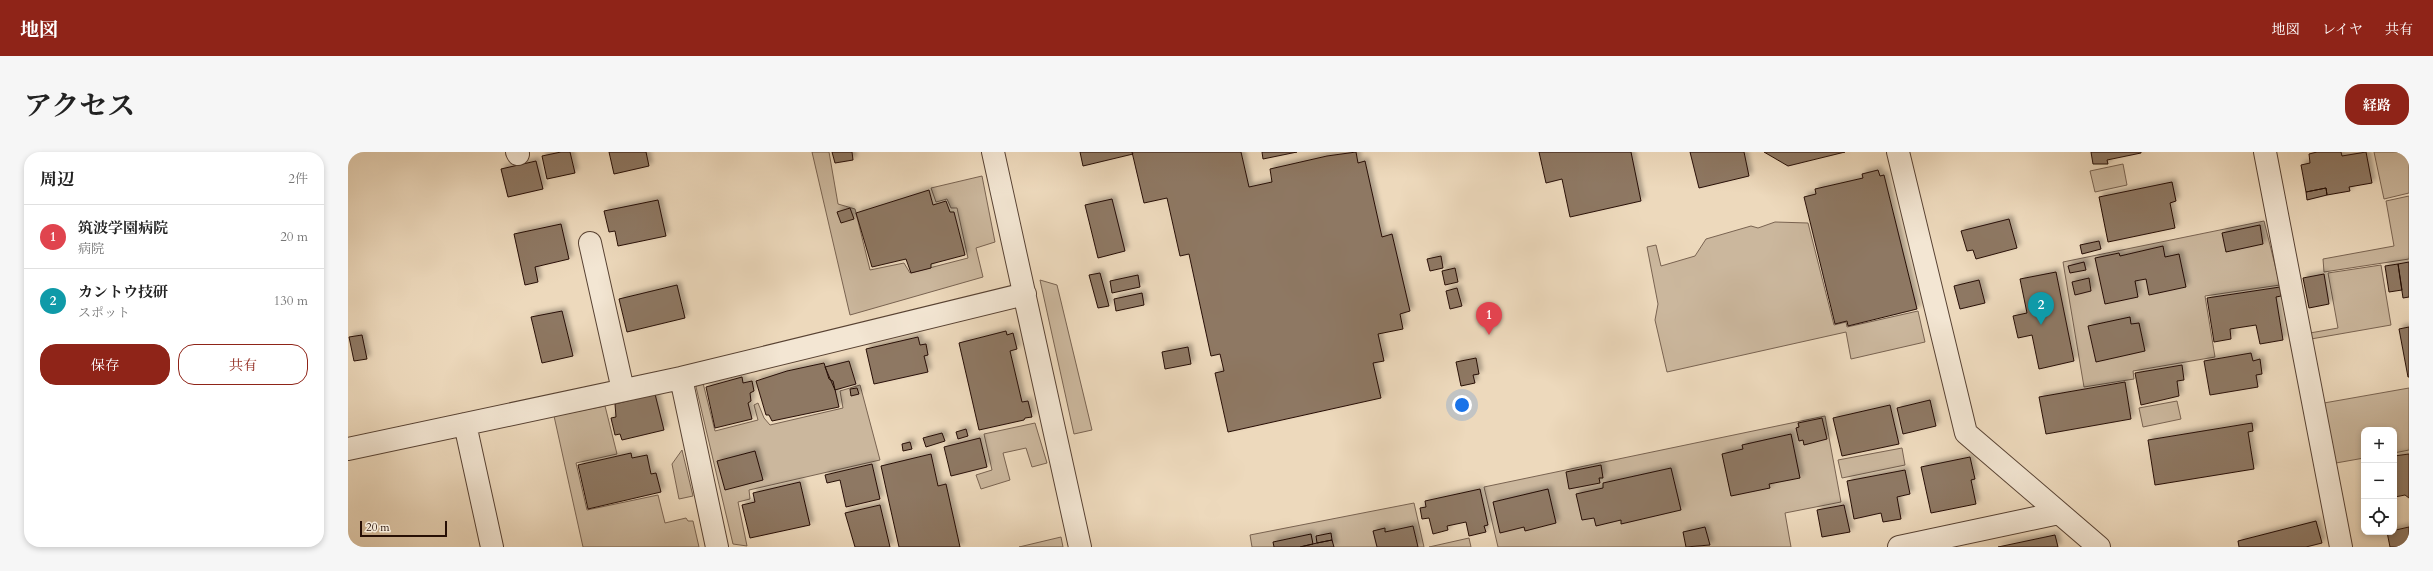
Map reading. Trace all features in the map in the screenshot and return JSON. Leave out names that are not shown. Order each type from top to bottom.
[{"type":"street","points":[[993,152],[1080,547]]},
{"type":"street","points":[[1898,152],[1966,433],[2100,547]]},
{"type":"street","points":[[2265,152],[2341,547]]},
{"type":"street","points":[[590,243],[623,390]]},
{"type":"street","points":[[348,449],[681,378],[1024,294]]},
{"type":"street","points":[[681,378],[717,547]]},
{"type":"street","points":[[465,424],[492,547]]},
{"type":"street","points":[[1899,547],[2059,513]]},
{"type":"shaded area","points":[[812,152],[829,152],[838,204],[855,209],[870,270],[904,263],[910,273],[968,258],[957,208],[951,208],[947,199],[936,202],[931,188],[982,176],[995,242],[976,248],[983,277],[850,315]]},
{"type":"shaded area","points":[[2374,152],[2409,152],[2409,193],[2384,199]]},
{"type":"shaded area","points":[[2123,164],[2127,185],[2095,192],[2090,171]]},
{"type":"shaded area","points":[[2409,196],[2409,259],[2324,272],[2323,259],[2394,246],[2386,201]]},
{"type":"shaded area","points":[[2264,221],[2280,285],[2205,296],[2215,357],[2133,371],[2134,379],[2084,387],[2063,262]]},
{"type":"shaded area","points":[[1775,222],[1808,223],[1834,325],[1846,322],[1847,327],[1918,311],[1925,342],[1851,359],[1846,332],[1667,372],[1655,320],[1658,304],[1647,247],[1656,245],[1661,266],[1695,256],[1706,239],[1751,226],[1758,228]]},
{"type":"shaded area","points":[[2381,265],[2391,325],[2311,339],[2310,333],[2338,328],[2328,273]]},
{"type":"shaded area","points":[[1040,280],[1057,285],[1092,430],[1074,434]]},
{"type":"shaded area","points":[[703,383],[715,431],[758,420],[754,405],[758,403],[764,418],[770,425],[843,408],[840,391],[860,385],[880,460],[749,490],[750,499],[738,502],[747,546],[733,544],[696,387],[698,384]]},
{"type":"shaded area","points":[[2409,388],[2409,450],[2397,452],[2397,427],[2361,427],[2361,459],[2336,463],[2324,403]]},
{"type":"shaded area","points":[[2177,401],[2181,419],[2143,427],[2139,408]]},
{"type":"shaded area","points":[[605,406],[617,454],[576,463],[587,510],[658,495],[665,523],[686,518],[688,521],[693,521],[699,547],[583,547],[554,416]]},
{"type":"shaded area","points":[[1825,416],[1841,502],[1785,513],[1791,547],[1498,547],[1484,487]]},
{"type":"shaded area","points":[[1035,423],[1047,463],[1032,467],[1026,448],[1003,453],[1010,480],[981,489],[976,475],[992,470],[984,434]]},
{"type":"shaded area","points":[[1902,448],[1905,465],[1842,478],[1838,460]]},
{"type":"shaded area","points":[[682,450],[693,496],[679,499],[672,464]]},
{"type":"shaded area","points":[[1414,503],[1424,547],[1252,547],[1250,535]]},
{"type":"shaded area","points":[[1061,537],[1063,547],[1019,547]]},
{"type":"shaded area","points":[[1469,538],[1471,547],[1429,547]]},
{"type":"building","points":[[561,152],[570,152],[575,173],[547,179],[542,156]]},
{"type":"building","points":[[609,152],[646,152],[649,166],[614,174]]},
{"type":"building","points":[[832,152],[852,152],[853,160],[835,163]]},
{"type":"building","points":[[1080,152],[1132,152],[1133,154],[1083,166]]},
{"type":"building","points":[[1132,152],[1241,152],[1249,187],[1272,182],[1270,169],[1327,156],[1356,152],[1358,163],[1365,161],[1382,237],[1392,234],[1410,311],[1400,314],[1403,329],[1378,334],[1384,361],[1373,363],[1381,398],[1228,432],[1215,373],[1224,371],[1220,354],[1211,356],[1189,254],[1180,256],[1167,198],[1144,203]]},
{"type":"building","points":[[1262,152],[1297,152],[1263,159]]},
{"type":"building","points":[[1539,152],[1631,152],[1641,201],[1570,217],[1562,179],[1546,183]]},
{"type":"building","points":[[1690,152],[1744,152],[1749,176],[1699,188]]},
{"type":"building","points":[[1764,152],[1845,152],[1788,166]]},
{"type":"building","points":[[2091,152],[2141,153],[2107,160],[2108,164],[2093,164]]},
{"type":"building","points":[[2317,152],[2341,152],[2342,156],[2366,152],[2372,183],[2349,187],[2350,191],[2327,195],[2326,188],[2306,192],[2301,165],[2310,163],[2309,154]]},
{"type":"building","points":[[536,161],[543,189],[508,197],[501,169]]},
{"type":"building","points":[[1878,170],[1880,176],[1884,175],[1917,309],[1848,326],[1847,321],[1835,324],[1804,197],[1816,194],[1815,189],[1863,178],[1862,174]]},
{"type":"building","points":[[2172,182],[2176,201],[2170,203],[2175,228],[2108,242],[2099,197]]},
{"type":"building","points":[[2326,188],[2327,195],[2307,200],[2306,192]]},
{"type":"building","points":[[929,190],[933,205],[946,201],[950,212],[954,212],[965,255],[931,264],[931,268],[911,273],[906,259],[872,267],[856,213]]},
{"type":"building","points":[[1112,199],[1125,251],[1098,258],[1085,205]]},
{"type":"building","points":[[658,200],[666,236],[618,246],[615,231],[609,232],[604,211]]},
{"type":"building","points":[[850,208],[854,219],[841,223],[837,212]]},
{"type":"building","points":[[2009,219],[2017,248],[1976,259],[1973,250],[1967,251],[1961,231]]},
{"type":"building","points":[[561,224],[569,259],[535,267],[538,282],[525,285],[514,234]]},
{"type":"building","points":[[2260,225],[2263,244],[2226,252],[2222,233]]},
{"type":"building","points":[[2099,241],[2101,249],[2082,254],[2080,245]]},
{"type":"building","points":[[2163,246],[2165,257],[2179,254],[2186,287],[2149,295],[2146,279],[2135,281],[2138,297],[2105,304],[2095,258],[2119,253],[2120,256]]},
{"type":"building","points":[[1441,256],[1443,268],[1430,271],[1427,259]]},
{"type":"building","points":[[2084,262],[2086,270],[2070,273],[2068,266]]},
{"type":"building","points":[[2409,262],[2409,297],[2403,298],[2398,264]]},
{"type":"building","points":[[2398,264],[2402,290],[2389,292],[2385,266]]},
{"type":"building","points":[[1455,268],[1458,282],[1445,285],[1442,271]]},
{"type":"building","points":[[2056,272],[2074,361],[2039,369],[2032,335],[2018,338],[2013,316],[2027,313],[2020,279]]},
{"type":"building","points":[[1100,273],[1109,306],[1098,308],[1089,275]]},
{"type":"building","points":[[2324,274],[2329,304],[2309,308],[2303,278]]},
{"type":"building","points":[[1138,275],[1140,287],[1112,293],[1110,281]]},
{"type":"building","points":[[2089,278],[2091,291],[2075,295],[2072,282]]},
{"type":"building","points":[[1979,280],[1985,303],[1960,309],[1954,286]]},
{"type":"building","points":[[677,285],[685,318],[627,332],[619,299]]},
{"type":"building","points":[[2280,287],[2281,296],[2276,297],[2283,340],[2260,344],[2256,325],[2230,329],[2231,339],[2214,342],[2207,298]]},
{"type":"building","points":[[1457,288],[1462,306],[1450,309],[1446,291]]},
{"type":"building","points":[[1142,293],[1144,305],[1116,311],[1114,299]]},
{"type":"building","points":[[562,311],[573,356],[542,363],[531,317]]},
{"type":"building","points":[[2130,317],[2131,324],[2139,323],[2145,351],[2096,362],[2088,326]]},
{"type":"building","points":[[2409,327],[2409,377],[2408,377],[2399,329]]},
{"type":"building","points":[[1006,331],[1007,335],[1013,333],[1017,349],[1010,351],[1022,402],[1028,401],[1032,417],[979,430],[959,343]]},
{"type":"building","points":[[362,335],[367,359],[354,361],[349,337]]},
{"type":"building","points":[[918,337],[920,345],[926,344],[928,355],[924,356],[928,372],[874,384],[866,349]]},
{"type":"building","points":[[1188,347],[1191,364],[1165,369],[1162,352]]},
{"type":"building","points":[[2251,353],[2253,361],[2260,359],[2262,374],[2256,375],[2258,387],[2210,395],[2204,361]]},
{"type":"building","points":[[1476,358],[1479,374],[1473,375],[1475,383],[1461,386],[1456,362]]},
{"type":"building","points":[[849,361],[856,384],[835,390],[825,367]]},
{"type":"building","points":[[824,363],[829,379],[833,381],[839,407],[772,421],[769,415],[766,415],[756,381],[787,371]]},
{"type":"building","points":[[2182,365],[2184,380],[2177,381],[2179,396],[2141,405],[2135,373]]},
{"type":"building","points":[[742,377],[743,383],[752,381],[754,391],[750,393],[751,401],[748,403],[752,419],[715,428],[706,387]]},
{"type":"building","points":[[2125,382],[2131,419],[2046,434],[2039,397]]},
{"type":"building","points":[[857,388],[859,394],[851,396],[850,389]]},
{"type":"building","points":[[655,394],[664,430],[622,440],[620,434],[615,435],[611,418],[616,417],[615,404]]},
{"type":"building","points":[[1930,400],[1936,426],[1903,434],[1897,408]]},
{"type":"building","points":[[1890,405],[1899,444],[1842,456],[1833,418]]},
{"type":"building","points":[[1822,418],[1827,439],[1804,445],[1803,440],[1799,441],[1796,428],[1799,427],[1798,423]]},
{"type":"building","points":[[2252,423],[2253,431],[2248,432],[2254,469],[2155,485],[2148,440]]},
{"type":"building","points":[[966,429],[968,436],[958,439],[956,432]]},
{"type":"building","points":[[942,433],[945,441],[926,447],[923,438]]},
{"type":"building","points":[[1791,434],[1800,478],[1769,484],[1770,488],[1731,496],[1722,454],[1743,449],[1742,445]]},
{"type":"building","points":[[980,438],[987,467],[951,476],[944,447]]},
{"type":"building","points":[[910,442],[912,449],[903,451],[902,444]]},
{"type":"building","points":[[755,451],[763,480],[725,490],[717,461]]},
{"type":"building","points":[[631,453],[632,458],[647,455],[651,474],[656,473],[661,492],[588,509],[578,465]]},
{"type":"building","points":[[931,454],[938,486],[946,484],[960,547],[899,547],[881,466]]},
{"type":"building","points":[[2409,454],[2409,498],[2405,495],[2397,497],[2397,456]]},
{"type":"building","points":[[1970,457],[1975,479],[1971,480],[1976,504],[1931,513],[1921,467]]},
{"type":"building","points":[[872,464],[880,499],[846,507],[840,480],[827,483],[825,475]]},
{"type":"building","points":[[1601,465],[1603,478],[1599,478],[1600,483],[1569,489],[1566,472]]},
{"type":"building","points":[[1671,468],[1681,510],[1621,524],[1621,520],[1596,526],[1594,518],[1582,520],[1576,494],[1603,488],[1603,483]]},
{"type":"building","points":[[1905,470],[1910,494],[1897,497],[1901,519],[1883,522],[1881,513],[1854,519],[1847,481]]},
{"type":"building","points":[[800,482],[810,525],[750,538],[742,505],[755,502],[753,493]]},
{"type":"building","points":[[1480,489],[1488,525],[1484,526],[1486,532],[1469,536],[1466,522],[1447,526],[1448,530],[1433,534],[1429,518],[1422,519],[1420,508],[1426,507],[1425,501]]},
{"type":"building","points":[[1548,489],[1556,523],[1525,531],[1524,527],[1500,533],[1493,502]]},
{"type":"building","points":[[880,505],[890,547],[855,547],[845,513]]},
{"type":"building","points":[[1844,505],[1850,532],[1822,537],[1817,510]]},
{"type":"building","points":[[2316,521],[2322,543],[2306,547],[2239,547],[2238,541]]},
{"type":"building","points":[[1413,526],[1418,547],[1377,547],[1373,531],[1385,528],[1385,532]]},
{"type":"building","points":[[1705,527],[1710,545],[1686,547],[1683,532]]},
{"type":"building","points":[[2409,527],[2409,547],[2390,547],[2388,535],[2397,535],[2397,530]]},
{"type":"building","points":[[1331,533],[1332,540],[1317,543],[1316,536]]},
{"type":"building","points":[[1311,534],[1313,544],[1300,547],[1274,547],[1273,542]]},
{"type":"building","points":[[2055,535],[2058,547],[1998,547]]},
{"type":"building","points":[[1332,540],[1334,547],[1300,547],[1317,543]]},
{"type":"place","name":"カントウ技研","points":[[2041,325]]},
{"type":"place","name":"筑波学園病院","points":[[1489,335]]}]
